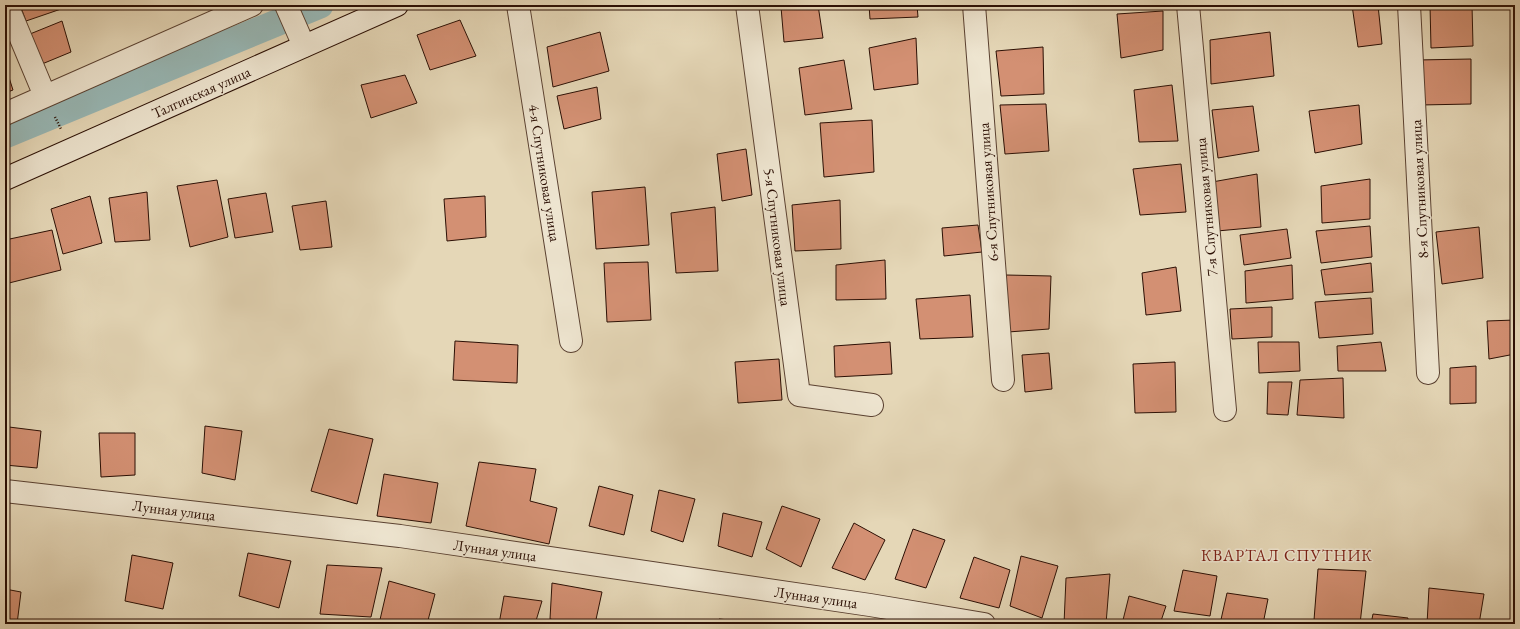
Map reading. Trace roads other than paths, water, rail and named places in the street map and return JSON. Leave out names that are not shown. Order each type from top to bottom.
[{"type":"street","points":[[7,5],[45,96]]},
{"type":"street","points":[[5,114],[252,5]]},
{"type":"street","points":[[286,5],[301,39]]},
{"type":"street","name":"Талгинская улица","points":[[5,179],[301,39],[397,5]]},
{"type":"street","name":"4-я Спутниковая улица","points":[[518,5],[572,341]]},
{"type":"street","name":"5-я Спутниковая улица","points":[[747,5],[799,396],[872,405]]},
{"type":"street","name":"6-я Спутниковая улица","points":[[974,5],[1003,380]]},
{"type":"street","name":"7-я Спутниковая улица","points":[[1188,5],[1225,410]]},
{"type":"street","name":"8-я Спутниковая улица","points":[[1409,5],[1428,373]]},
{"type":"street","name":"Лунная улица","points":[[5,491],[400,536],[870,605],[984,624]]},
{"type":"waterway","points":[[5,135],[320,5]]},
{"type":"district","name":"КВАРТАЛ СПУТНИК","points":[[1287,555]]}]
